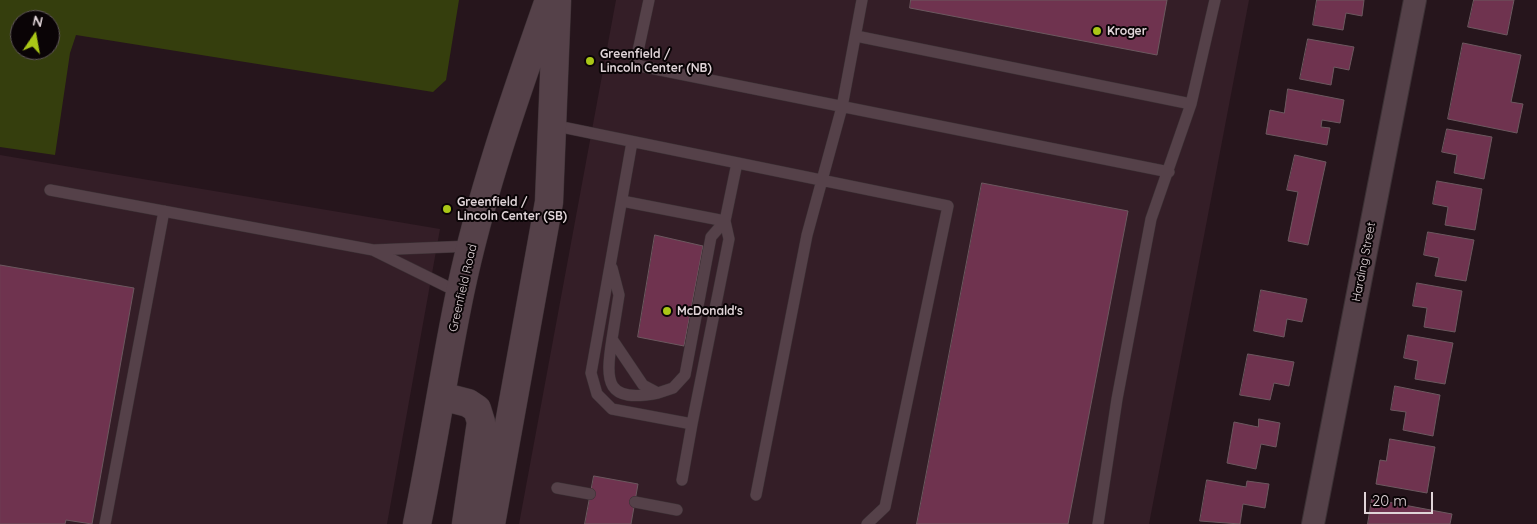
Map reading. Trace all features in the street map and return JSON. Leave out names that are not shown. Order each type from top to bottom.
[{"type":"main road","name":"Greenfield Road","points":[[417,524],[460,293],[493,163],[548,0]]},
{"type":"main road","points":[[490,524],[549,202],[557,0]]},
{"type":"main road","points":[[441,396],[473,406],[477,409],[481,422],[466,524]]},
{"type":"main road","points":[[426,482],[429,524]]},
{"type":"street","name":"Harding Street","points":[[1313,524],[1415,0]]},
{"type":"lane","points":[[649,0],[635,65],[1169,172]]},
{"type":"lane","points":[[756,495],[805,244],[821,179],[842,108],[862,0]]},
{"type":"lane","points":[[1098,524],[1117,400],[1151,220],[1191,104],[1215,0]]},
{"type":"lane","points":[[856,36],[1191,104]]},
{"type":"lane","points":[[552,125],[948,206],[885,507],[867,524]]},
{"type":"lane","points":[[632,142],[591,373],[597,394],[612,409],[692,424]]},
{"type":"lane","points":[[682,480],[729,239],[725,222],[737,163]]},
{"type":"lane","points":[[50,190],[374,250],[472,246]]},
{"type":"lane","points":[[622,201],[725,222]]},
{"type":"lane","points":[[105,524],[164,211]]},
{"type":"lane","points":[[611,264],[619,296],[608,377],[613,387],[623,394],[638,397],[673,388],[685,375],[712,237],[725,222]]},
{"type":"lane","points":[[374,250],[460,293]]},
{"type":"lane","points":[[612,339],[643,386],[658,393]]},
{"type":"lane","points":[[557,488],[590,494]]},
{"type":"lane","points":[[635,502],[677,510]]},
{"type":"shaded area","points":[[616,0],[1249,0],[1149,524],[519,524]]},
{"type":"shaded area","points":[[0,155],[440,229],[387,524],[0,524]]},
{"type":"green space","points":[[0,0],[459,0],[446,80],[433,92],[76,35],[70,53],[55,155],[0,147]]},
{"type":"building","name":"Kroger","points":[[911,0],[1167,0],[1157,55],[910,8]]},
{"type":"building","points":[[1317,0],[1364,0],[1362,16],[1346,13],[1343,30],[1313,25]]},
{"type":"building","points":[[1474,0],[1514,0],[1507,35],[1468,27]]},
{"type":"building","points":[[1308,39],[1354,47],[1349,70],[1334,67],[1331,85],[1300,79]]},
{"type":"building","points":[[1463,43],[1521,55],[1511,102],[1523,104],[1517,133],[1448,119]]},
{"type":"building","points":[[1288,89],[1344,100],[1340,123],[1322,120],[1321,127],[1330,128],[1327,145],[1266,134],[1270,110],[1284,113]]},
{"type":"building","points":[[1447,129],[1492,137],[1484,179],[1454,173],[1457,155],[1442,152]]},
{"type":"building","points":[[1295,155],[1326,162],[1308,245],[1288,241],[1298,192],[1287,190]]},
{"type":"building","points":[[1437,181],[1482,189],[1475,230],[1445,225],[1448,207],[1433,204]]},
{"type":"building","points":[[982,183],[1128,211],[1068,524],[917,524]]},
{"type":"building","points":[[1428,232],[1474,240],[1466,281],[1435,276],[1439,258],[1424,255]]},
{"type":"building","name":"McDonald's","points":[[655,235],[703,246],[684,346],[638,337]]},
{"type":"building","points":[[0,265],[134,288],[92,524],[66,520],[65,524],[0,524]]},
{"type":"building","points":[[1417,283],[1462,291],[1455,332],[1424,327],[1427,308],[1413,306]]},
{"type":"building","points":[[1261,290],[1307,299],[1302,322],[1287,319],[1284,337],[1254,331]]},
{"type":"building","points":[[1408,335],[1453,343],[1445,384],[1415,379],[1418,361],[1404,358]]},
{"type":"building","points":[[1248,354],[1294,362],[1289,386],[1274,383],[1270,400],[1240,395]]},
{"type":"building","points":[[1395,386],[1440,395],[1433,436],[1403,430],[1406,412],[1391,410]]},
{"type":"building","points":[[1259,419],[1280,423],[1276,447],[1261,444],[1256,469],[1227,463],[1234,422],[1258,427]]},
{"type":"building","points":[[1390,439],[1435,447],[1427,493],[1376,484],[1380,460],[1386,461]]},
{"type":"building","points":[[594,476],[638,484],[631,524],[585,524]]},
{"type":"building","points":[[1207,480],[1246,487],[1247,481],[1269,484],[1265,508],[1243,504],[1240,524],[1200,521]]},
{"type":"building","points":[[1372,499],[1452,514],[1450,524],[1368,524]]},
{"type":"place","name":"Kroger","points":[[1097,31]]},
{"type":"place","name":"Greenfield / Lincoln Center (NB)","points":[[590,61]]},
{"type":"place","name":"Greenfield / Lincoln Center (SB)","points":[[447,209]]},
{"type":"place","name":"McDonald's","points":[[667,311]]}]
